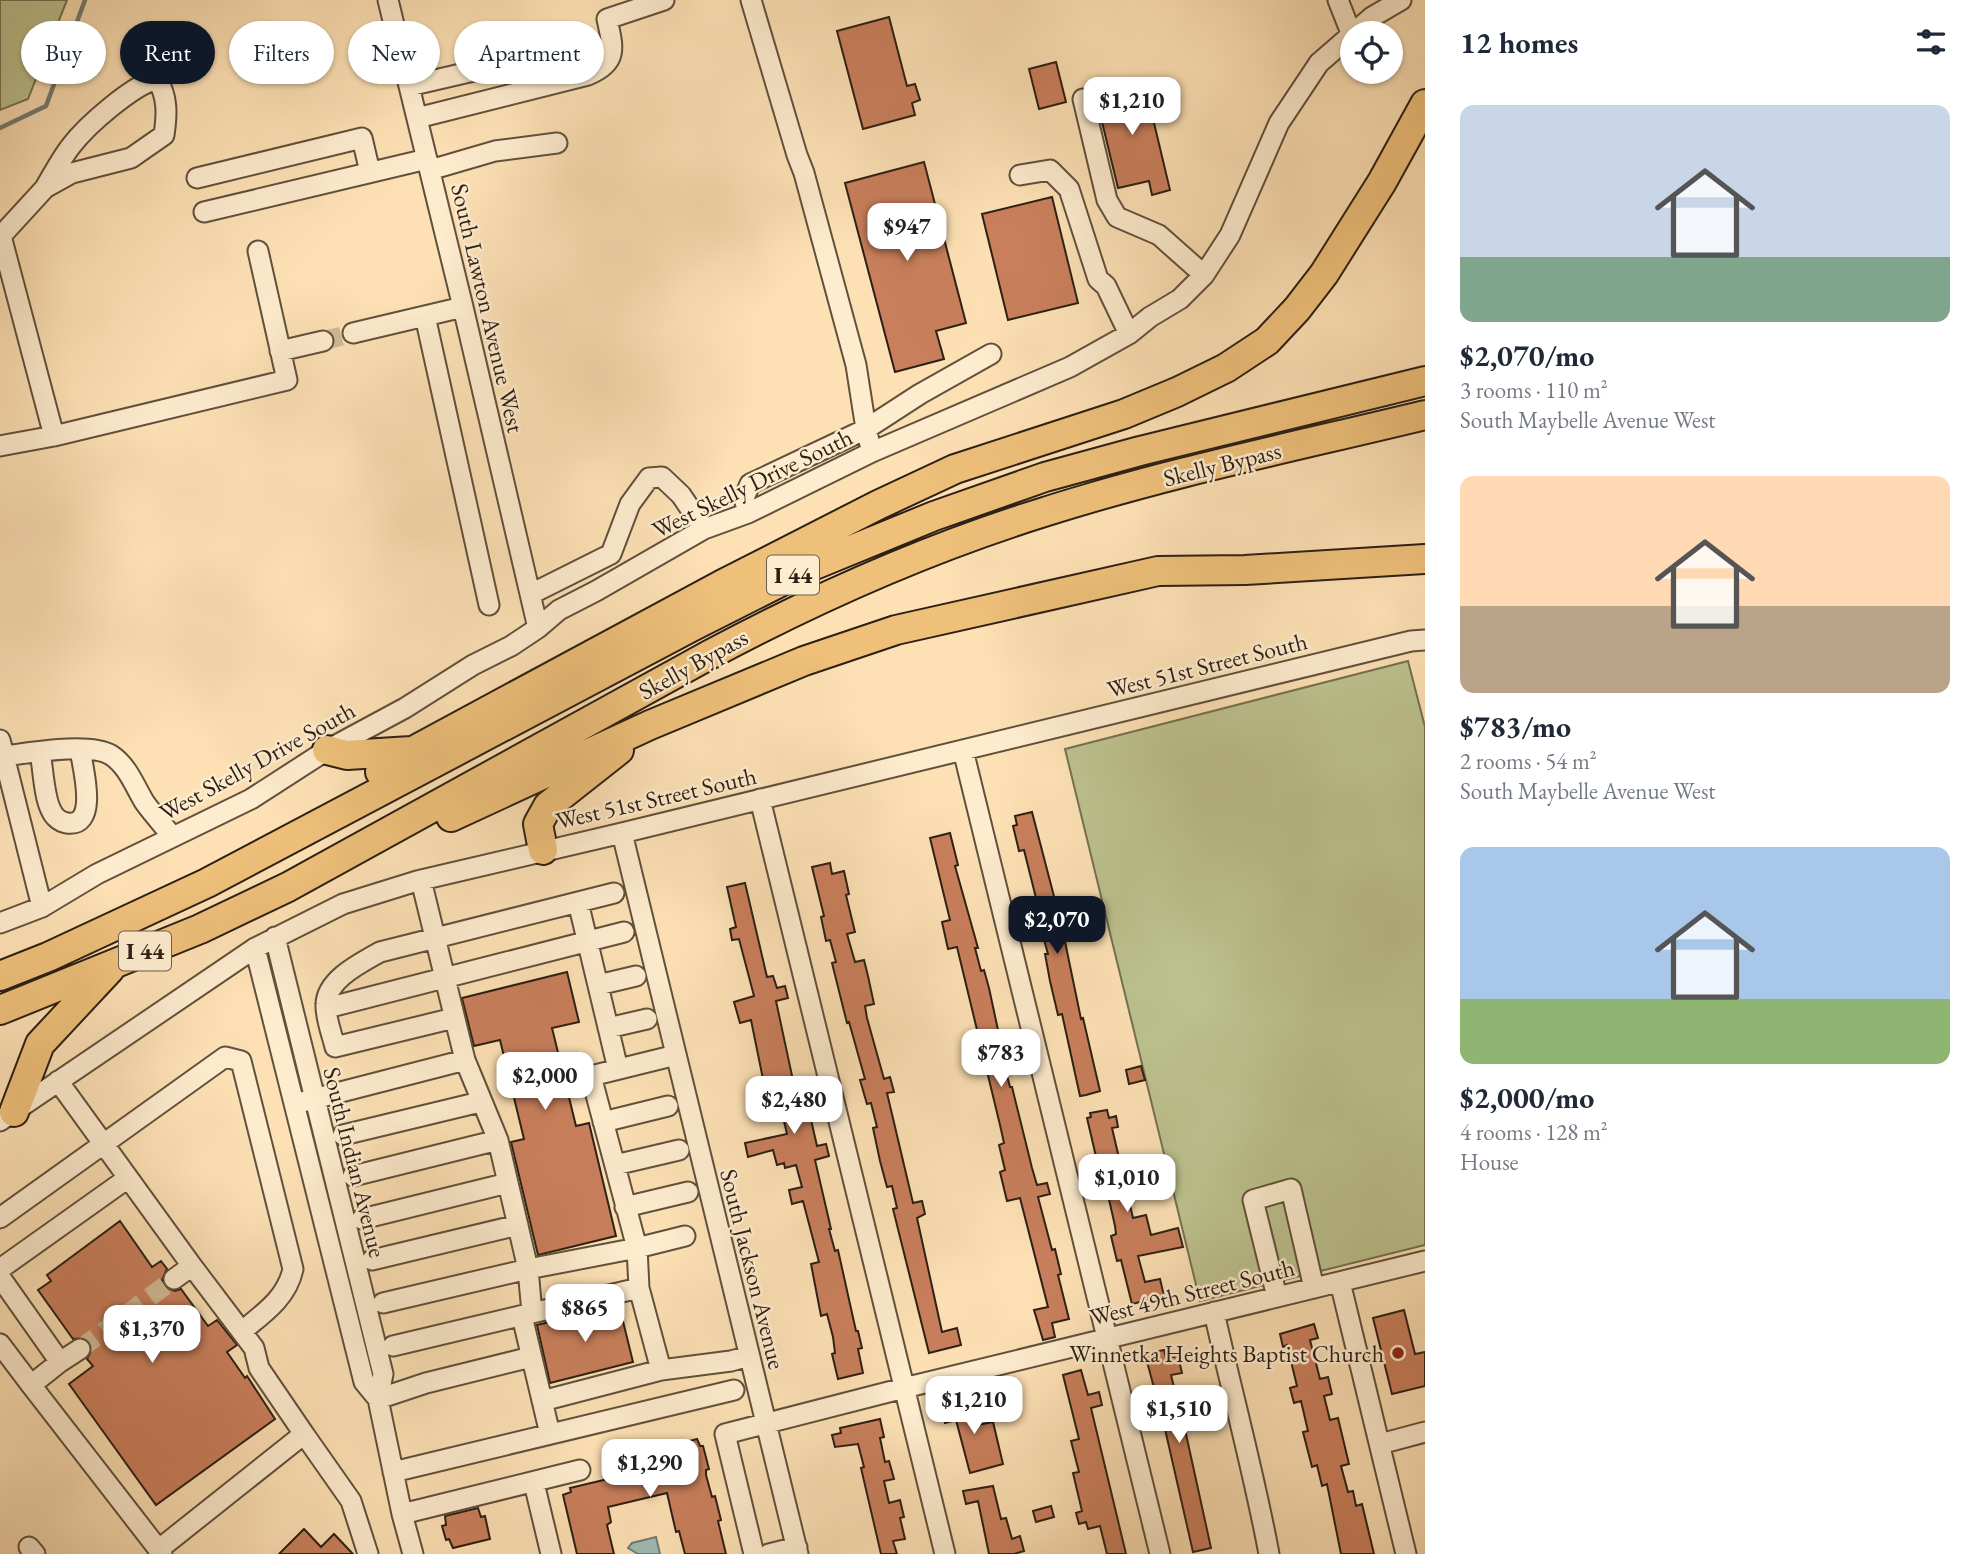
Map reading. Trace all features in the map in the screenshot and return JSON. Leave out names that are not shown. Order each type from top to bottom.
[{"type":"highway","points":[[207,883],[413,751],[721,585],[878,505],[955,469],[1124,414],[1226,368],[1267,341],[1297,309],[1342,248],[1425,104]]},
{"type":"highway","name":"Skelly Bypass","points":[[0,976],[60,952],[207,883],[812,566],[897,531],[1045,477],[1425,381]]},
{"type":"highway","name":"Skelly Bypass","points":[[0,1010],[200,929],[288,887],[710,654],[780,617],[852,584],[976,535],[1113,491],[1425,415]]},
{"type":"highway","points":[[288,887],[411,835],[650,725],[804,661],[896,629],[1158,571],[1245,570],[1425,559]]},
{"type":"highway","points":[[543,850],[538,824],[548,806],[650,725]]},
{"type":"highway","points":[[327,750],[346,755],[413,751]]},
{"type":"highway","points":[[7,1117],[40,1045],[117,962]]},
{"type":"street","name":"South Lawton Avenue West","points":[[388,0],[538,628]]},
{"type":"street","points":[[417,118],[601,70],[611,59],[613,46],[607,19],[664,0]]},
{"type":"street","points":[[751,0],[808,185],[856,366],[872,452]]},
{"type":"street","points":[[1338,0],[1346,21]]},
{"type":"street","name":"West Skelly Drive South","points":[[1367,21],[1401,0]]},
{"type":"street","name":"West Skelly Drive South","points":[[0,923],[42,907],[97,874],[251,799],[327,750],[405,708],[538,628],[559,610],[596,592],[704,529],[748,513],[872,452],[1070,367],[1129,334],[1150,317],[1180,299],[1204,275],[1230,235],[1279,123],[1320,62],[1340,43]]},
{"type":"street","points":[[409,86],[454,76]]},
{"type":"street","points":[[45,188],[72,173],[131,158],[164,135],[167,118],[165,92],[158,79],[144,83],[111,108],[72,145],[45,188],[1,236],[54,436]]},
{"type":"street","points":[[1083,99],[1107,200],[1117,217],[1159,234],[1204,275]]},
{"type":"street","points":[[197,178],[362,138],[370,172]]},
{"type":"street","points":[[204,212],[370,172],[557,143]]},
{"type":"street","points":[[1020,175],[1050,170],[1069,189],[1098,279],[1106,286],[1129,334]]},
{"type":"street","points":[[0,446],[54,436],[287,380],[258,251]]},
{"type":"street","points":[[353,333],[463,307]]},
{"type":"street","points":[[425,316],[489,605]]},
{"type":"street","points":[[281,351],[323,341]]},
{"type":"street","points":[[748,513],[744,498],[750,484],[866,429],[920,394],[991,354]]},
{"type":"street","points":[[531,594],[611,554],[631,503],[649,478],[662,477],[681,495],[704,529]]},
{"type":"street","name":"West 51st Street South","points":[[7,1117],[255,948],[343,904],[421,880],[543,850],[1411,641],[1425,640]]},
{"type":"street","points":[[42,907],[2,748],[40,752],[96,750],[109,754],[172,836]]},
{"type":"street","points":[[40,752],[50,809],[58,820],[69,824],[79,821],[86,813],[87,798],[80,750]]},
{"type":"street","points":[[963,750],[1160,1554]]},
{"type":"street","points":[[760,799],[945,1554]]},
{"type":"street","name":"South Jackson Avenue","points":[[622,833],[797,1550]]},
{"type":"street","points":[[421,880],[465,1060],[480,1102],[498,1140],[518,1225],[528,1269],[527,1315],[531,1357],[550,1434]]},
{"type":"street","points":[[454,1018],[335,1047],[326,1003],[333,985],[351,969],[380,952],[614,893]]},
{"type":"street","points":[[578,902],[618,1069]]},
{"type":"street","points":[[327,1008],[624,932]]},
{"type":"street","name":"South Indian Avenue","points":[[275,937],[304,1102],[363,1382],[378,1399],[413,1554]]},
{"type":"street","name":"South Indian Avenue","points":[[255,948],[304,1102]]},
{"type":"street","points":[[598,985],[636,976]]},
{"type":"street","points":[[608,1028],[647,1019]]},
{"type":"street","points":[[661,1370],[639,1288],[637,1248],[591,1076],[676,1055]]},
{"type":"street","points":[[0,1218],[225,1056],[241,1061],[293,1269],[291,1281],[272,1307],[242,1331]]},
{"type":"street","points":[[304,1102],[465,1060]]},
{"type":"street","points":[[58,1082],[254,1348],[260,1368],[351,1501],[368,1554]]},
{"type":"street","points":[[342,1135],[480,1102]]},
{"type":"street","points":[[603,1122],[668,1106]]},
{"type":"street","points":[[353,1176],[498,1140]]},
{"type":"street","points":[[615,1165],[679,1150]]},
{"type":"street","points":[[0,1269],[128,1178]]},
{"type":"street","points":[[362,1219],[508,1183]]},
{"type":"street","points":[[1277,1297],[1252,1200],[1291,1189],[1314,1288]]},
{"type":"street","points":[[625,1207],[688,1192]]},
{"type":"street","points":[[372,1260],[518,1225]]},
{"type":"street","points":[[383,1304],[528,1269],[685,1236]]},
{"type":"street","name":"West 49th Street South","points":[[754,1554],[725,1434],[1425,1261]]},
{"type":"street","points":[[174,1279],[192,1266]]},
{"type":"street","points":[[0,1277],[60,1362]]},
{"type":"street","points":[[1340,1282],[1406,1554]]},
{"type":"street","points":[[393,1346],[639,1288]]},
{"type":"street","points":[[1213,1312],[1256,1486],[1269,1554]]},
{"type":"street","points":[[0,1344],[160,1552],[304,1434]]},
{"type":"street","points":[[31,1385],[80,1349]]},
{"type":"street","points":[[542,1401],[661,1370],[731,1361],[749,1356]]},
{"type":"street","points":[[378,1399],[531,1357]]},
{"type":"street","points":[[393,1472],[733,1390]]},
{"type":"street","points":[[1380,1444],[1425,1432]]},
{"type":"street","points":[[402,1514],[580,1471]]},
{"type":"street","points":[[534,1483],[551,1554]]},
{"type":"street","points":[[769,1554],[797,1550]]},
{"type":"green space","points":[[0,0],[67,0],[59,21],[21,21],[21,84],[34,84],[28,99],[0,110]]},
{"type":"green space","points":[[1408,661],[1425,727],[1425,1245],[1200,1301],[1065,749]]},
{"type":"water","points":[[656,1537],[660,1554],[638,1554],[628,1548],[632,1543]]},
{"type":"building","points":[[889,17],[907,86],[915,84],[920,100],[912,103],[915,115],[863,129],[837,31]]},
{"type":"building","points":[[1056,62],[1066,102],[1039,109],[1029,69]]},
{"type":"building","points":[[1144,81],[1170,190],[1152,195],[1149,181],[1118,188],[1095,93]]},
{"type":"building","points":[[924,162],[966,323],[936,331],[944,359],[895,372],[845,183]]},
{"type":"building","points":[[1052,197],[1078,303],[1008,320],[982,214]]},
{"type":"building","points":[[1032,812],[1100,1091],[1086,1095],[1080,1096],[1062,1014],[1058,1015],[1045,954],[1048,954],[1035,907],[1038,906],[1024,850],[1019,851],[1013,826],[1017,825],[1015,816]]},
{"type":"building","points":[[950,833],[958,865],[955,866],[978,948],[975,948],[989,988],[998,1030],[995,1030],[1032,1168],[1037,1185],[1047,1183],[1050,1194],[1038,1197],[1052,1250],[1055,1249],[1061,1274],[1058,1275],[1069,1319],[1052,1323],[1055,1337],[1043,1340],[1034,1310],[1048,1307],[1020,1198],[1007,1201],[1000,1172],[1005,1170],[999,1145],[1004,1143],[1000,1125],[957,947],[948,949],[942,922],[950,920],[930,838]]},
{"type":"building","points":[[830,863],[832,874],[844,871],[849,894],[846,895],[855,932],[847,934],[855,962],[864,960],[874,1004],[865,1006],[867,1018],[884,1079],[890,1077],[894,1092],[887,1093],[913,1203],[922,1201],[925,1214],[917,1218],[942,1332],[957,1328],[961,1345],[929,1353],[893,1209],[897,1208],[892,1186],[887,1187],[880,1161],[873,1128],[877,1127],[871,1103],[867,1104],[860,1080],[865,1079],[849,1022],[847,1023],[832,963],[836,962],[830,940],[826,941],[821,917],[824,916],[812,867]]},
{"type":"building","points":[[745,883],[767,977],[773,976],[777,988],[785,986],[788,998],[776,1001],[800,1113],[809,1111],[817,1146],[826,1144],[829,1156],[815,1160],[829,1229],[835,1251],[838,1250],[862,1348],[858,1349],[863,1373],[838,1379],[832,1354],[835,1353],[833,1337],[827,1314],[821,1316],[811,1264],[819,1262],[803,1201],[792,1204],[789,1190],[802,1187],[796,1165],[785,1168],[784,1163],[777,1165],[773,1150],[748,1157],[745,1143],[787,1134],[776,1087],[765,1089],[751,1020],[740,1023],[734,1002],[754,996],[739,939],[732,940],[730,929],[736,927],[727,887]]},
{"type":"building","points":[[567,972],[579,1022],[552,1028],[576,1126],[589,1123],[616,1236],[538,1255],[511,1142],[524,1139],[500,1040],[474,1046],[462,998]]},
{"type":"building","points":[[1141,1066],[1145,1080],[1129,1084],[1126,1070]]},
{"type":"building","points":[[1107,1110],[1109,1118],[1116,1116],[1118,1127],[1112,1128],[1133,1218],[1146,1215],[1151,1235],[1178,1228],[1183,1247],[1138,1256],[1145,1282],[1160,1279],[1164,1296],[1132,1304],[1121,1260],[1117,1261],[1111,1236],[1116,1234],[1115,1226],[1087,1118],[1091,1117],[1090,1113]]},
{"type":"building","points":[[120,1221],[152,1267],[161,1261],[167,1269],[162,1280],[165,1287],[175,1291],[181,1289],[208,1326],[217,1320],[237,1345],[227,1352],[245,1378],[247,1376],[275,1419],[156,1505],[69,1384],[93,1366],[87,1359],[92,1349],[91,1343],[85,1338],[73,1339],[38,1290],[51,1281],[47,1275]]},
{"type":"building","points":[[619,1305],[633,1362],[550,1383],[537,1325]]},
{"type":"building","name":"Winnetka Heights Baptist Church","points":[[1404,1310],[1415,1354],[1425,1352],[1425,1386],[1392,1394],[1373,1318]]},
{"type":"building","points":[[1314,1324],[1318,1338],[1310,1340],[1320,1379],[1328,1377],[1332,1394],[1324,1396],[1330,1420],[1338,1418],[1349,1464],[1341,1466],[1348,1492],[1353,1491],[1356,1506],[1362,1504],[1374,1554],[1341,1554],[1327,1484],[1322,1486],[1317,1465],[1312,1467],[1303,1432],[1308,1431],[1301,1401],[1294,1403],[1290,1388],[1297,1386],[1287,1345],[1283,1347],[1280,1334]]},
{"type":"building","points":[[1164,1350],[1166,1358],[1178,1356],[1182,1373],[1171,1375],[1180,1412],[1187,1410],[1191,1423],[1184,1425],[1211,1548],[1193,1552],[1145,1354]]},
{"type":"building","points":[[1081,1370],[1088,1395],[1099,1392],[1102,1405],[1091,1408],[1126,1554],[1107,1554],[1100,1526],[1088,1529],[1086,1522],[1079,1524],[1076,1513],[1082,1511],[1073,1473],[1079,1472],[1071,1441],[1079,1439],[1063,1375]]},
{"type":"building","points":[[970,1397],[977,1425],[993,1422],[1003,1464],[970,1473],[956,1420],[945,1423],[941,1404]]},
{"type":"building","points":[[880,1419],[884,1437],[880,1438],[885,1462],[889,1461],[894,1479],[884,1481],[889,1503],[900,1500],[904,1517],[900,1518],[905,1539],[893,1541],[897,1554],[881,1554],[858,1444],[835,1447],[832,1435],[841,1433],[840,1428]]},
{"type":"building","points":[[697,1439],[700,1446],[703,1446],[709,1469],[706,1470],[706,1475],[712,1497],[715,1496],[726,1554],[685,1554],[679,1531],[676,1532],[667,1493],[608,1507],[611,1522],[607,1525],[614,1554],[577,1554],[563,1495],[571,1492],[570,1488],[612,1478],[608,1464],[615,1461],[615,1457],[638,1451],[639,1455]]},
{"type":"building","points":[[993,1486],[1001,1519],[1006,1518],[1012,1539],[1020,1536],[1024,1551],[1014,1554],[989,1554],[978,1501],[966,1504],[963,1491]]},
{"type":"building","points":[[1051,1506],[1054,1517],[1036,1522],[1033,1511]]},
{"type":"building","points":[[478,1508],[481,1517],[485,1516],[490,1539],[453,1548],[449,1539],[446,1540],[442,1526],[446,1525],[445,1516]]},
{"type":"building","points":[[304,1529],[321,1547],[334,1534],[353,1554],[279,1554]]},
{"type":"waterway","points":[[0,128],[46,106],[85,0]]},
{"type":"tunnel","points":[[323,341],[353,333]]},
{"type":"tunnel","points":[[80,1349],[174,1279]]},
{"type":"place","name":"Winnetka Heights Baptist Church","points":[[1398,1353]]}]
